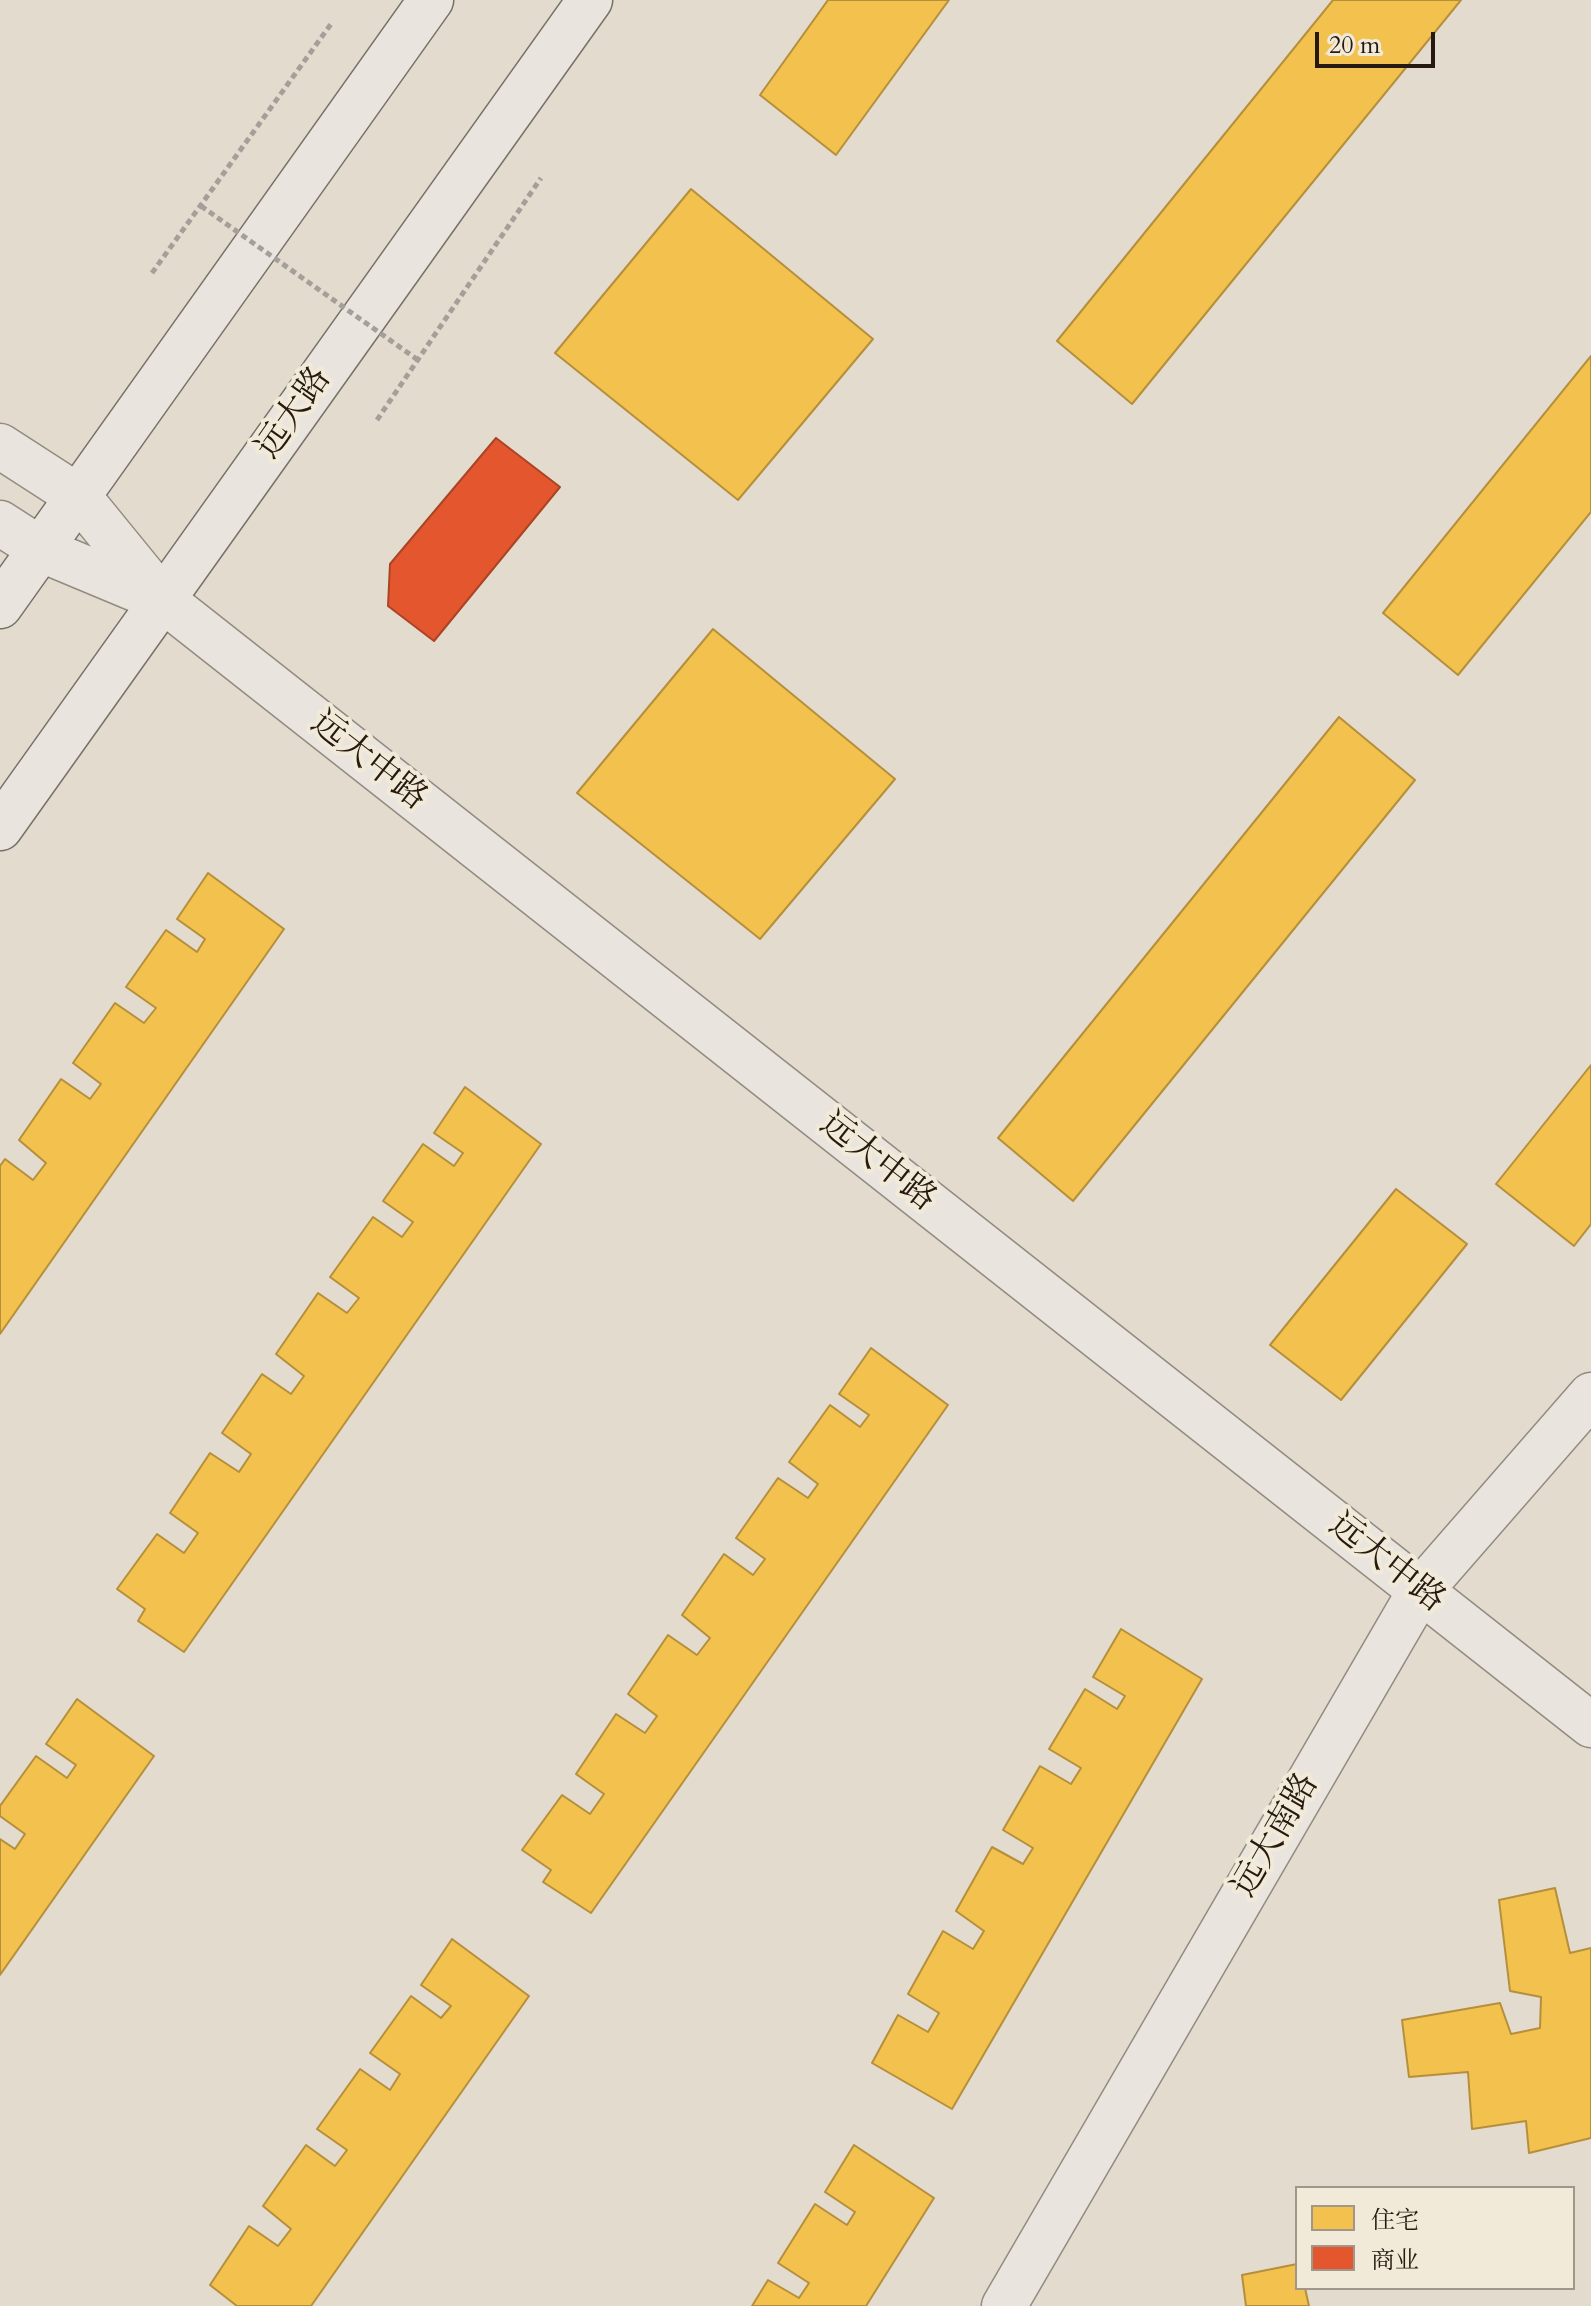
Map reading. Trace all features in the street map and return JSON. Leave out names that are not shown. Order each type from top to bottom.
[{"type":"street","points":[[0,606],[431,0]]},
{"type":"street","name":"远大路","points":[[0,828],[590,0]]},
{"type":"street","points":[[0,446],[79,497],[163,600]]},
{"type":"street","points":[[0,523],[42,550],[163,600]]},
{"type":"street","name":"远大中路","points":[[163,600],[1591,1725]]},
{"type":"street","name":"远大南路","points":[[1004,2306],[1420,1591],[1591,1395]]},
{"type":"path","points":[[152,273],[331,24]]},
{"type":"path","points":[[377,420],[541,178]]},
{"type":"path","points":[[201,206],[418,360]]},
{"type":"building: 住宅","points":[[828,0],[949,0],[836,155],[760,95]]},
{"type":"building: 住宅","points":[[1333,0],[1461,0],[1132,404],[1057,341]]},
{"type":"building: 住宅","points":[[691,189],[873,339],[738,500],[555,353]]},
{"type":"building: 住宅","points":[[1591,356],[1591,512],[1458,675],[1383,613]]},
{"type":"building: 住宅","points":[[713,629],[895,779],[760,939],[577,793]]},
{"type":"building: 住宅","points":[[1339,717],[1415,780],[1073,1201],[998,1138]]},
{"type":"building: 住宅","points":[[208,873],[284,929],[0,1334],[0,1166],[5,1159],[33,1180],[46,1163],[19,1140],[61,1079],[90,1099],[101,1084],[73,1063],[115,1003],[144,1023],[156,1008],[126,987],[166,930],[197,952],[205,939],[177,919]]},
{"type":"building: 住宅","points":[[1591,1065],[1591,1224],[1574,1246],[1496,1184]]},
{"type":"building: 住宅","points":[[465,1087],[541,1144],[184,1652],[138,1621],[145,1609],[117,1589],[157,1534],[184,1553],[198,1533],[170,1513],[210,1453],[239,1472],[251,1454],[222,1433],[262,1374],[291,1394],[304,1376],[276,1354],[318,1293],[347,1313],[359,1298],[330,1277],[373,1217],[402,1237],[413,1222],[383,1201],[423,1144],[454,1166],[463,1153],[434,1133]]},
{"type":"building: 住宅","points":[[1396,1189],[1467,1244],[1341,1400],[1270,1345]]},
{"type":"building: 住宅","points":[[871,1348],[948,1405],[591,1913],[543,1882],[551,1870],[522,1850],[562,1795],[590,1814],[604,1794],[576,1774],[616,1714],[645,1733],[657,1716],[628,1694],[668,1635],[697,1655],[710,1638],[682,1615],[724,1554],[753,1575],[765,1559],[736,1538],[778,1478],[808,1498],[818,1484],[789,1462],[830,1405],[860,1427],[869,1415],[839,1394]]},
{"type":"building: 住宅","points":[[1121,1629],[1202,1679],[952,2109],[872,2063],[898,2015],[928,2032],[939,2013],[908,1994],[943,1931],[973,1949],[984,1931],[956,1911],[992,1847],[1023,1864],[1033,1848],[1003,1830],[1040,1766],[1071,1784],[1081,1768],[1049,1749],[1085,1689],[1117,1709],[1125,1696],[1093,1677]]},
{"type":"building: 住宅","points":[[77,1699],[154,1756],[0,1975],[0,1839],[15,1849],[25,1834],[0,1816],[0,1806],[36,1756],[67,1778],[76,1765],[46,1744]]},
{"type":"building: 住宅","points":[[1555,1888],[1570,1953],[1591,1948],[1591,2138],[1529,2153],[1526,2121],[1472,2129],[1468,2072],[1409,2077],[1402,2020],[1500,2003],[1511,2034],[1540,2028],[1541,1997],[1510,1991],[1499,1900]]},
{"type":"building: 住宅","points":[[452,1939],[529,1996],[311,2306],[237,2306],[210,2285],[249,2226],[278,2246],[291,2229],[263,2206],[306,2145],[335,2166],[347,2150],[317,2129],[360,2069],[390,2090],[400,2074],[370,2053],[411,1996],[441,2018],[451,2006],[421,1985]]},
{"type":"building: 住宅","points":[[854,2145],[934,2198],[866,2306],[752,2306],[768,2280],[799,2298],[809,2283],[778,2263],[815,2204],[847,2225],[855,2212],[825,2192]]},
{"type":"building: 住宅","points":[[1295,2264],[1295,2290],[1305,2290],[1309,2306],[1246,2306],[1242,2275]]},
{"type":"building: 商业","points":[[496,438],[560,487],[434,641],[388,606],[390,564]]}]
